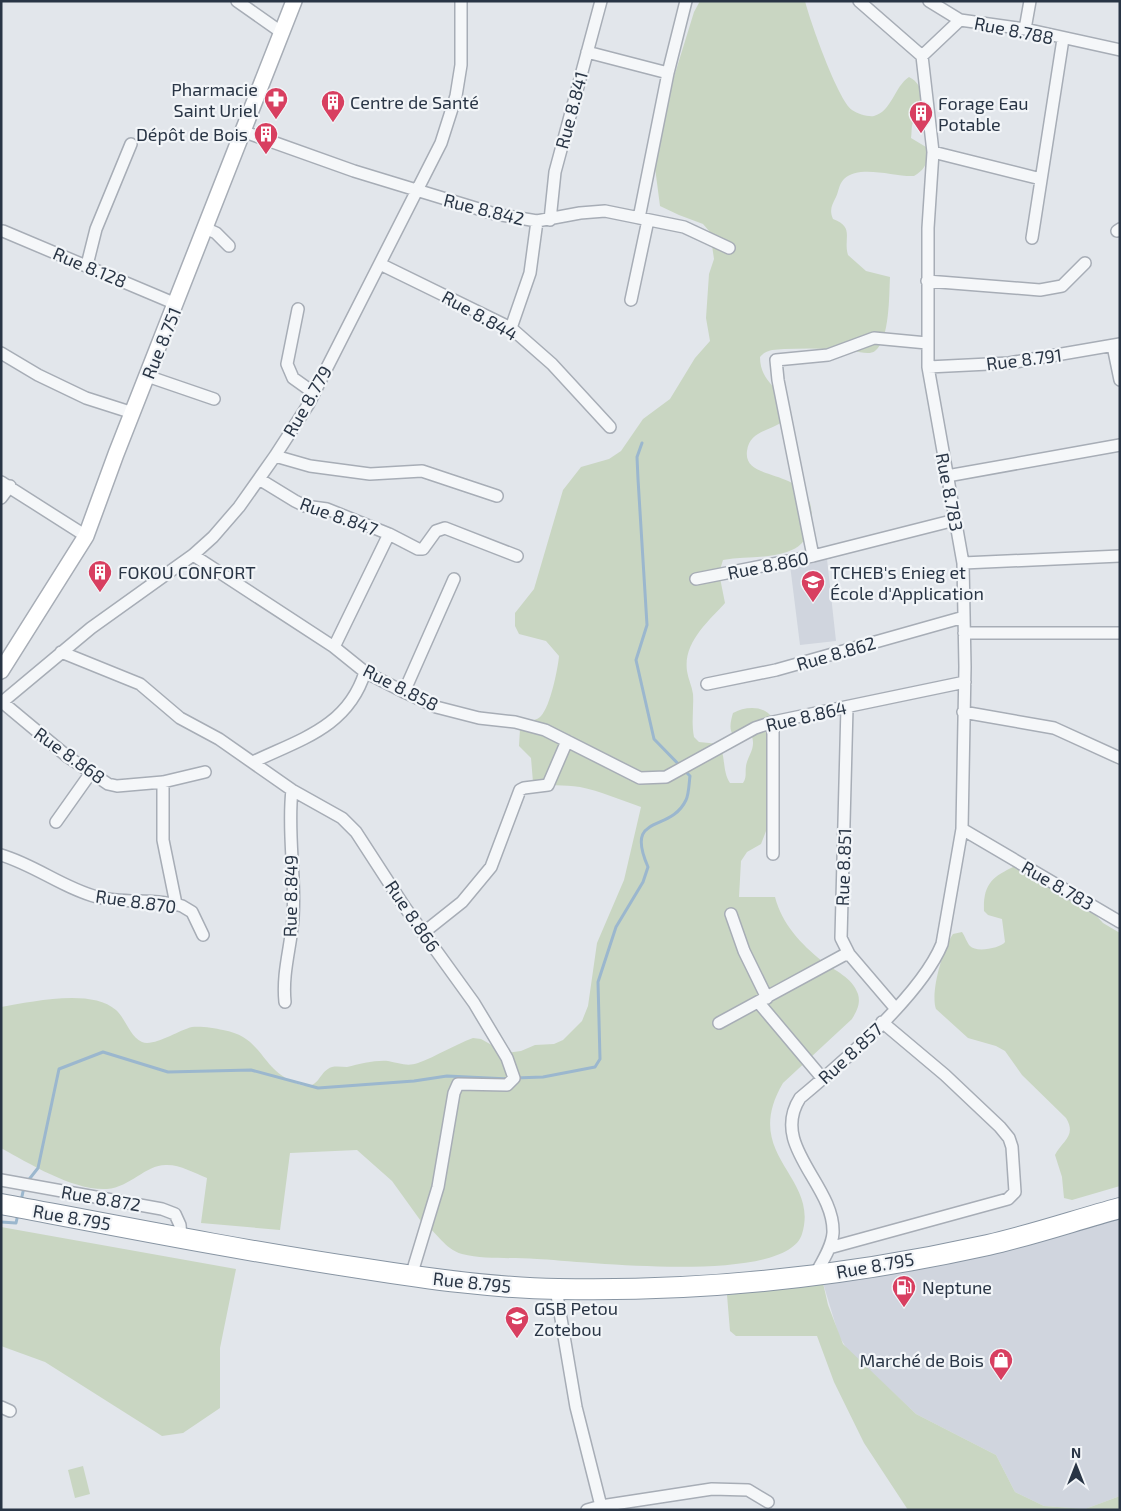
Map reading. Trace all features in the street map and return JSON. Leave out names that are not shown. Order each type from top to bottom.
[{"type":"highway","name":"Rue 8.795","points":[[1,1204],[290,1258],[411,1276],[489,1285],[556,1289],[645,1289],[815,1275],[989,1244],[1120,1208]]},
{"type":"main road","name":"Rue 8.751","points":[[1,671],[6,653],[86,536],[132,413],[294,1]]},
{"type":"street","points":[[237,1],[281,32]]},
{"type":"street","name":"Rue 8.779","points":[[2,702],[61,652],[193,555],[213,537],[275,456],[314,393],[441,143],[456,96],[460,65],[461,1]]},
{"type":"street","name":"Rue 8.841","points":[[550,220],[555,172],[601,1]]},
{"type":"street","points":[[631,300],[668,72],[686,1]]},
{"type":"street","points":[[859,1],[922,56]]},
{"type":"street","points":[[929,1],[960,20]]},
{"type":"street","points":[[1025,30],[1030,1]]},
{"type":"street","name":"Rue 8.788","points":[[922,56],[960,20],[1025,30],[1120,50]]},
{"type":"street","points":[[1032,238],[1063,39]]},
{"type":"street","points":[[587,52],[668,72]]},
{"type":"street","name":"Rue 8.783","points":[[922,56],[933,152],[928,228],[928,367],[963,563],[965,682],[962,830],[1120,922]]},
{"type":"street","name":"Rue 8.842","points":[[242,131],[417,191],[496,214],[538,221],[580,213],[605,211],[684,227],[729,248]]},
{"type":"street","points":[[87,265],[94,234],[131,144]]},
{"type":"street","points":[[933,152],[1041,179]]},
{"type":"street","points":[[511,328],[530,273],[538,221]]},
{"type":"street","points":[[205,228],[216,233],[229,246]]},
{"type":"street","name":"Rue 8.128","points":[[3,231],[176,304]]},
{"type":"street","points":[[927,281],[1040,290],[1062,286],[1085,263]]},
{"type":"street","name":"Rue 8.844","points":[[380,264],[511,328],[552,364],[610,426]]},
{"type":"street","points":[[298,309],[287,364],[293,378],[314,393]]},
{"type":"street","points":[[813,556],[775,364],[776,360],[828,355],[874,338],[927,343]]},
{"type":"street","points":[[1117,345],[1120,380]]},
{"type":"street","name":"Rue 8.791","points":[[928,367],[1010,363],[1117,345]]},
{"type":"street","points":[[1,353],[38,375],[86,398],[132,413]]},
{"type":"street","points":[[147,376],[214,399]]},
{"type":"street","points":[[947,476],[1120,445]]},
{"type":"street","points":[[275,456],[310,466],[370,474],[422,471],[497,496]]},
{"type":"street","name":"Rue 8.847","points":[[259,479],[305,506],[327,509],[389,534],[334,647]]},
{"type":"street","points":[[1,498],[5,484],[86,536]]},
{"type":"street","name":"Rue 8.860","points":[[696,579],[813,556],[955,520]]},
{"type":"street","points":[[389,534],[418,549],[423,549],[436,531],[445,528],[517,556]]},
{"type":"street","name":"Rue 8.858","points":[[193,555],[334,647],[365,672],[404,692],[436,707],[479,718],[515,722],[545,730],[629,774]]},
{"type":"street","points":[[963,563],[1120,556]]},
{"type":"street","points":[[404,692],[454,579]]},
{"type":"street","name":"Rue 8.862","points":[[707,684],[776,670],[964,617]]},
{"type":"street","points":[[964,633],[1120,633]]},
{"type":"street","name":"Rue 8.866","points":[[61,652],[140,684],[180,718],[219,739],[292,790],[342,818],[356,832],[423,933],[474,1002],[493,1033],[507,1058],[514,1078],[507,1085],[458,1084],[454,1093],[438,1187],[411,1276]]},
{"type":"street","points":[[253,762],[324,728],[334,720],[351,704],[359,691],[365,672]]},
{"type":"street","name":"Rue 8.864","points":[[629,774],[640,778],[666,777],[746,733],[773,722],[965,682]]},
{"type":"street","name":"Rue 8.868","points":[[2,702],[90,774],[108,784],[117,786],[163,782],[205,772]]},
{"type":"street","name":"Rue 8.851","points":[[847,707],[841,938],[850,954],[896,1009]]},
{"type":"street","points":[[963,712],[1054,728],[1120,758]]},
{"type":"street","points":[[773,722],[773,854]]},
{"type":"street","points":[[423,933],[462,902],[491,867],[520,790],[548,785],[567,742]]},
{"type":"street","points":[[56,822],[90,774]]},
{"type":"street","points":[[163,782],[163,840],[176,904]]},
{"type":"street","name":"Rue 8.849","points":[[286,1002],[284,974],[293,917],[290,829],[292,790]]},
{"type":"street","name":"Rue 8.857","points":[[815,1275],[829,1248],[833,1234],[831,1215],[793,1141],[791,1126],[793,1108],[800,1098],[896,1009],[931,966],[942,944],[962,830]]},
{"type":"street","name":"Rue 8.870","points":[[3,859],[24,862],[66,886],[98,897],[176,904],[192,912],[203,936]]},
{"type":"street","points":[[732,914],[763,1000],[823,1078]]},
{"type":"street","points":[[719,1023],[844,955],[850,954]]},
{"type":"street","points":[[829,1248],[1008,1198],[1015,1192],[1012,1147],[1009,1138],[1000,1127],[945,1075],[882,1022]]},
{"type":"street","name":"Rue 8.872","points":[[1,1180],[162,1209],[174,1214],[180,1225],[181,1237]]},
{"type":"street","points":[[556,1289],[576,1407],[601,1506]]},
{"type":"street","points":[[587,1510],[601,1506],[712,1489],[748,1490],[768,1502]]},
{"type":"shaded area","name":"TCHEB's Enieg et École d'Application","points":[[831,556],[831,559],[827,559],[836,641],[800,645],[790,565]]},
{"type":"shaded area","name":"Marché de Bois","points":[[1120,1206],[1120,1496],[1085,1509],[1044,1506],[1015,1492],[996,1455],[916,1414],[847,1349],[839,1336],[823,1283]]},
{"type":"green space","points":[[700,1],[805,1],[818,42],[832,76],[839,92],[852,110],[860,114],[874,116],[885,109],[904,81],[909,77],[915,81],[919,86],[920,98],[912,124],[911,138],[926,147],[927,152],[926,164],[914,176],[859,172],[844,179],[840,185],[831,213],[833,219],[840,222],[846,229],[848,255],[866,271],[890,277],[888,316],[884,337],[875,351],[870,353],[810,348],[768,351],[760,357],[761,367],[765,375],[789,406],[790,413],[780,423],[754,437],[749,443],[747,451],[748,460],[753,467],[795,484],[804,492],[811,506],[811,526],[804,540],[791,550],[772,556],[723,560],[719,573],[725,603],[693,641],[687,660],[693,694],[694,737],[699,742],[719,744],[730,783],[743,783],[753,743],[751,734],[734,736],[732,734],[730,725],[733,713],[743,709],[754,708],[765,711],[772,718],[767,769],[766,831],[761,844],[747,852],[741,861],[739,897],[775,897],[782,916],[793,933],[822,961],[852,983],[859,998],[858,1008],[852,1019],[783,1083],[772,1108],[770,1129],[775,1147],[801,1196],[805,1214],[802,1234],[788,1250],[760,1260],[723,1265],[680,1267],[636,1266],[528,1258],[480,1257],[462,1254],[450,1248],[423,1224],[392,1181],[357,1150],[290,1153],[280,1230],[201,1223],[207,1178],[172,1165],[152,1168],[116,1187],[107,1189],[94,1188],[81,1186],[53,1175],[1,1148],[1,1007],[60,998],[77,998],[105,1003],[116,1010],[138,1040],[147,1043],[160,1040],[192,1027],[208,1027],[223,1030],[246,1039],[280,1075],[301,1085],[308,1086],[317,1082],[323,1073],[332,1067],[347,1067],[383,1061],[407,1065],[414,1064],[473,1038],[481,1039],[506,1053],[521,1051],[535,1045],[554,1044],[563,1040],[582,1021],[588,1006],[597,943],[624,880],[641,807],[588,789],[533,782],[531,758],[519,746],[520,729],[523,722],[537,719],[544,711],[553,688],[559,656],[546,641],[519,634],[515,626],[515,613],[534,589],[563,490],[581,467],[609,459],[621,451],[643,419],[670,399],[695,358],[710,341],[706,318],[709,274],[714,259],[710,232],[703,224],[660,206],[654,160],[669,93],[694,12]]},
{"type":"green space","points":[[1015,866],[1092,911],[1103,923],[1120,933],[1120,1186],[1072,1200],[1064,1198],[1062,1177],[1055,1155],[1069,1134],[1070,1129],[1066,1118],[1022,1075],[1005,1051],[996,1046],[968,1038],[936,1009],[935,992],[938,971],[945,949],[953,934],[962,932],[970,946],[977,949],[994,948],[1005,942],[1002,919],[988,915],[984,911],[985,894],[990,883],[995,878]]},
{"type":"green space","points":[[1,1227],[236,1269],[220,1348],[220,1408],[183,1433],[162,1436],[45,1362],[1,1346]]},
{"type":"green space","points":[[823,1283],[828,1305],[843,1344],[916,1414],[996,1455],[1015,1492],[1044,1506],[1085,1509],[1120,1496],[1120,1510],[908,1510],[864,1443],[834,1382],[817,1336],[736,1336],[730,1331],[727,1295]]},
{"type":"green space","points":[[83,1466],[90,1494],[75,1498],[68,1470]]},
{"type":"waterway","points":[[515,1078],[543,1077],[595,1067],[600,1059],[598,982],[616,927],[643,882],[648,867],[642,850],[642,838],[645,831],[679,810],[688,795],[690,776],[654,739],[636,660],[647,625],[637,457],[642,443]]},
{"type":"waterway","points":[[27,1182],[38,1168],[59,1069],[103,1052],[168,1072],[251,1070],[318,1088],[414,1081],[447,1076],[509,1079]]},
{"type":"waterway","points":[[21,1201],[24,1187]]},
{"type":"waterway","points":[[1,1222],[16,1223],[18,1214]]},
{"type":"place","name":"Pharmacie Saint Uriel","points":[[276,120]]},
{"type":"place","name":"Centre de Santé","points":[[333,123]]},
{"type":"place","name":"Forage Eau Potable","points":[[921,134]]},
{"type":"place","name":"Dépôt de Bois","points":[[266,155]]},
{"type":"place","name":"FOKOU CONFORT","points":[[100,593]]},
{"type":"place","name":"TCHEB's Enieg et École d'Application","points":[[813,603]]},
{"type":"place","name":"Neptune","points":[[904,1308]]},
{"type":"place","name":"GSB Petou Zotebou","points":[[517,1339]]},
{"type":"place","name":"Marché de Bois","points":[[1001,1381]]}]
